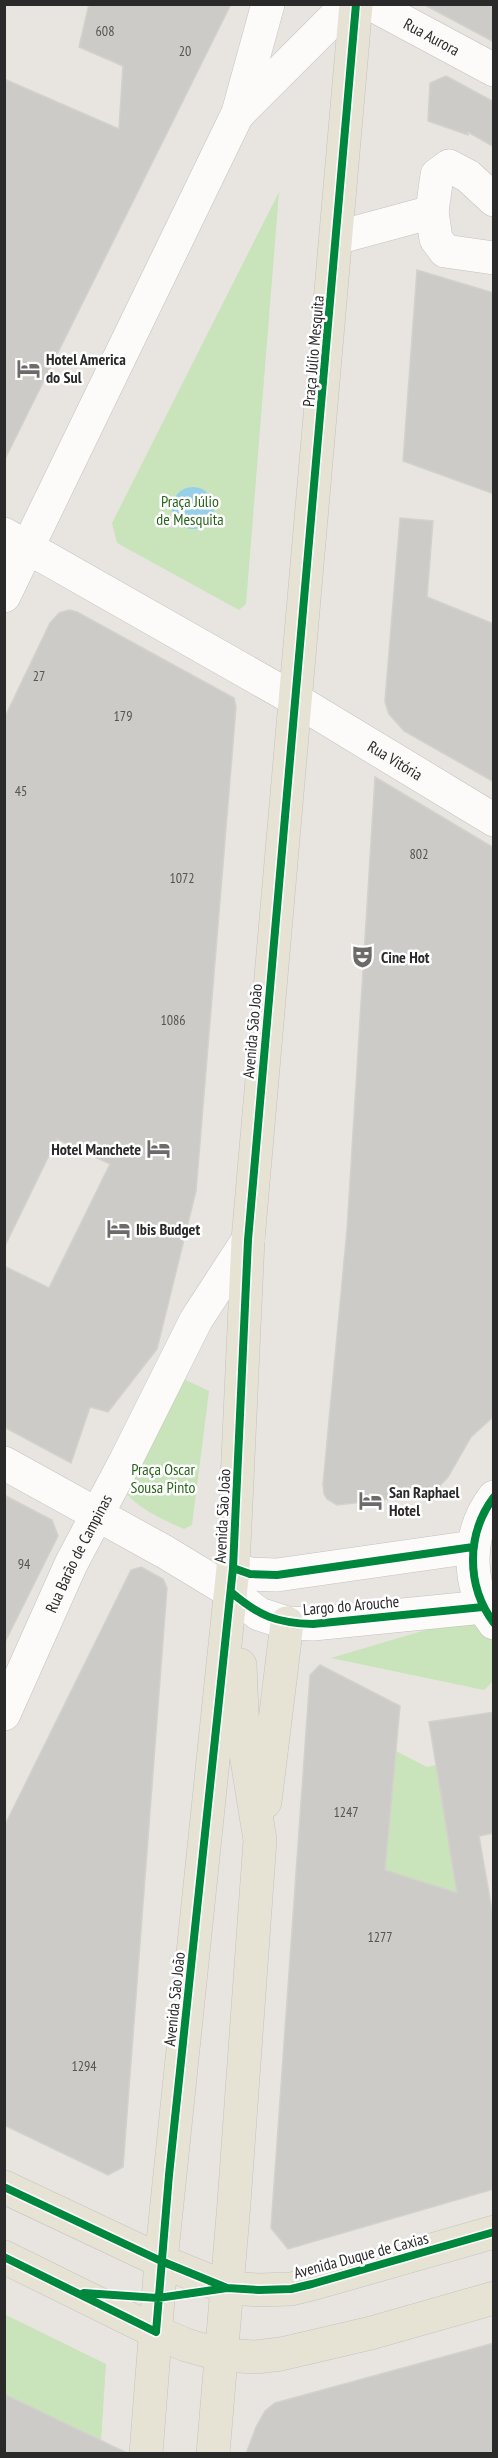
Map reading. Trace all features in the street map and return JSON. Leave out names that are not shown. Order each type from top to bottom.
[{"type":"main road","name":"Praça Júlio Mesquita","points":[[296,700],[356,4]]},
{"type":"main road","name":"Avenida São João","points":[[146,2454],[161,2261],[232,1580],[248,1240],[290,743],[296,700]]},
{"type":"main road","name":"Avenida São João","points":[[213,2454],[260,1840],[243,1735],[239,1632],[232,1580]]},
{"type":"main road","points":[[260,1840],[288,1623]]},
{"type":"main road","name":"Avenida Duque de Caxias","points":[[4,2187],[161,2261],[227,2288],[291,2289],[494,2232]]},
{"type":"main road","points":[[4,2257],[156,2332],[186,2345],[221,2355],[256,2357],[281,2354],[494,2298]]},
{"type":"street","points":[[4,596],[16,541],[238,113],[268,4]]},
{"type":"street","points":[[238,113],[348,4]]},
{"type":"street","name":"Rua Aurora","points":[[371,4],[494,70]]},
{"type":"street","points":[[494,200],[468,176],[449,166],[437,175],[432,212],[436,239],[445,251],[494,258]]},
{"type":"street","points":[[336,238],[432,212]]},
{"type":"street","points":[[16,541],[296,700]]},
{"type":"street","name":"Rua Vitória","points":[[296,700],[494,820]]},
{"type":"street","name":"Rua Barão de Campinas","points":[[4,1714],[71,1564],[196,1320],[248,1240]]},
{"type":"street","points":[[4,1463],[165,1552],[232,1580],[250,1574],[277,1575],[473,1547]]},
{"type":"street","points":[[488,1615],[474,1578],[473,1547],[482,1515],[494,1497]]},
{"type":"street","name":"Largo do Arouche","points":[[232,1580],[259,1614],[288,1623],[313,1624],[488,1615]]},
{"type":"green space","name":"Praça Júlio de Mesquita","points":[[279,192],[246,604],[239,610],[117,543],[112,523]]},
{"type":"green space","name":"Praça Oscar Sousa Pinto","points":[[175,1375],[209,1391],[192,1525],[184,1529],[142,1507],[122,1487]]},
{"type":"green space","points":[[473,1616],[493,1641],[493,1681],[484,1690],[331,1658]]},
{"type":"green space","points":[[396,1751],[427,1767],[436,1765],[493,1924],[299,1843]]},
{"type":"green space","points":[[4,2314],[106,2364],[101,2441],[5,2394]]},
{"type":"water","points":[[193,487],[201,488],[208,493],[213,500],[213,516],[208,523],[201,528],[193,529],[185,528],[178,523],[173,516],[172,508],[173,500],[178,493],[185,488]]},
{"type":"building","points":[[89,4],[231,4],[4,461],[4,79],[119,129],[123,66],[79,47]]},
{"type":"building","points":[[423,4],[494,4],[494,42]]},
{"type":"building","points":[[446,76],[494,102],[494,147],[468,132],[468,135],[428,121],[430,83]]},
{"type":"building","points":[[417,270],[494,293],[494,494],[403,461]]},
{"type":"building","points":[[400,518],[433,521],[427,597],[494,624],[494,782],[404,731],[389,714],[385,702]]},
{"type":"building","points":[[69,610],[77,612],[234,698],[236,707],[196,1191],[157,1349],[108,1412],[90,1407],[71,1463],[4,1427],[4,1266],[49,1288],[110,1164],[57,1139],[4,1248],[4,719],[50,623],[59,613]]},
{"type":"building","points":[[375,777],[494,848],[494,1416],[471,1437],[448,1477],[435,1491],[427,1495],[337,1505],[327,1499],[323,1484],[347,1230]]},
{"type":"building","points":[[4,1495],[52,1520],[58,1536],[4,1644]]},
{"type":"building","points":[[141,1567],[163,1579],[167,1588],[123,2167],[108,2175],[4,2125],[4,1827],[131,1570]]},
{"type":"building","points":[[320,1665],[400,1706],[385,1870],[457,1893],[429,1722],[494,1712],[494,1833],[479,1836],[494,1922],[494,2189],[288,2249],[271,2228],[310,1675]]},
{"type":"building","points":[[494,2343],[494,2454],[246,2454],[265,2411],[275,2403]]},
{"type":"building","points":[[4,2394],[127,2453],[127,2454],[4,2454]]},
{"type":"cycle path","points":[[4,2257],[156,2332],[169,2175],[233,1568],[248,1240],[356,4]]},
{"type":"cycle path","points":[[494,1497],[478,1527],[473,1560],[478,1593],[494,1623]]},
{"type":"cycle path","points":[[233,1568],[250,1574],[277,1575],[473,1547]]},
{"type":"cycle path","points":[[231,1592],[250,1607],[269,1617],[313,1624],[483,1607]]},
{"type":"cycle path","points":[[4,2187],[161,2261],[227,2288],[291,2289],[494,2232]]},
{"type":"cycle path","points":[[84,2293],[158,2298],[227,2288]]},
{"type":"place","name":"Hotel America do Sul","points":[[28,368]]},
{"type":"place","name":"Cine Hot","points":[[363,957]]},
{"type":"place","name":"Hotel Manchete","points":[[159,1149]]},
{"type":"place","name":"Ibis Budget","points":[[118,1229]]},
{"type":"place","name":"San Raphael Hotel","points":[[371,1501]]}]
